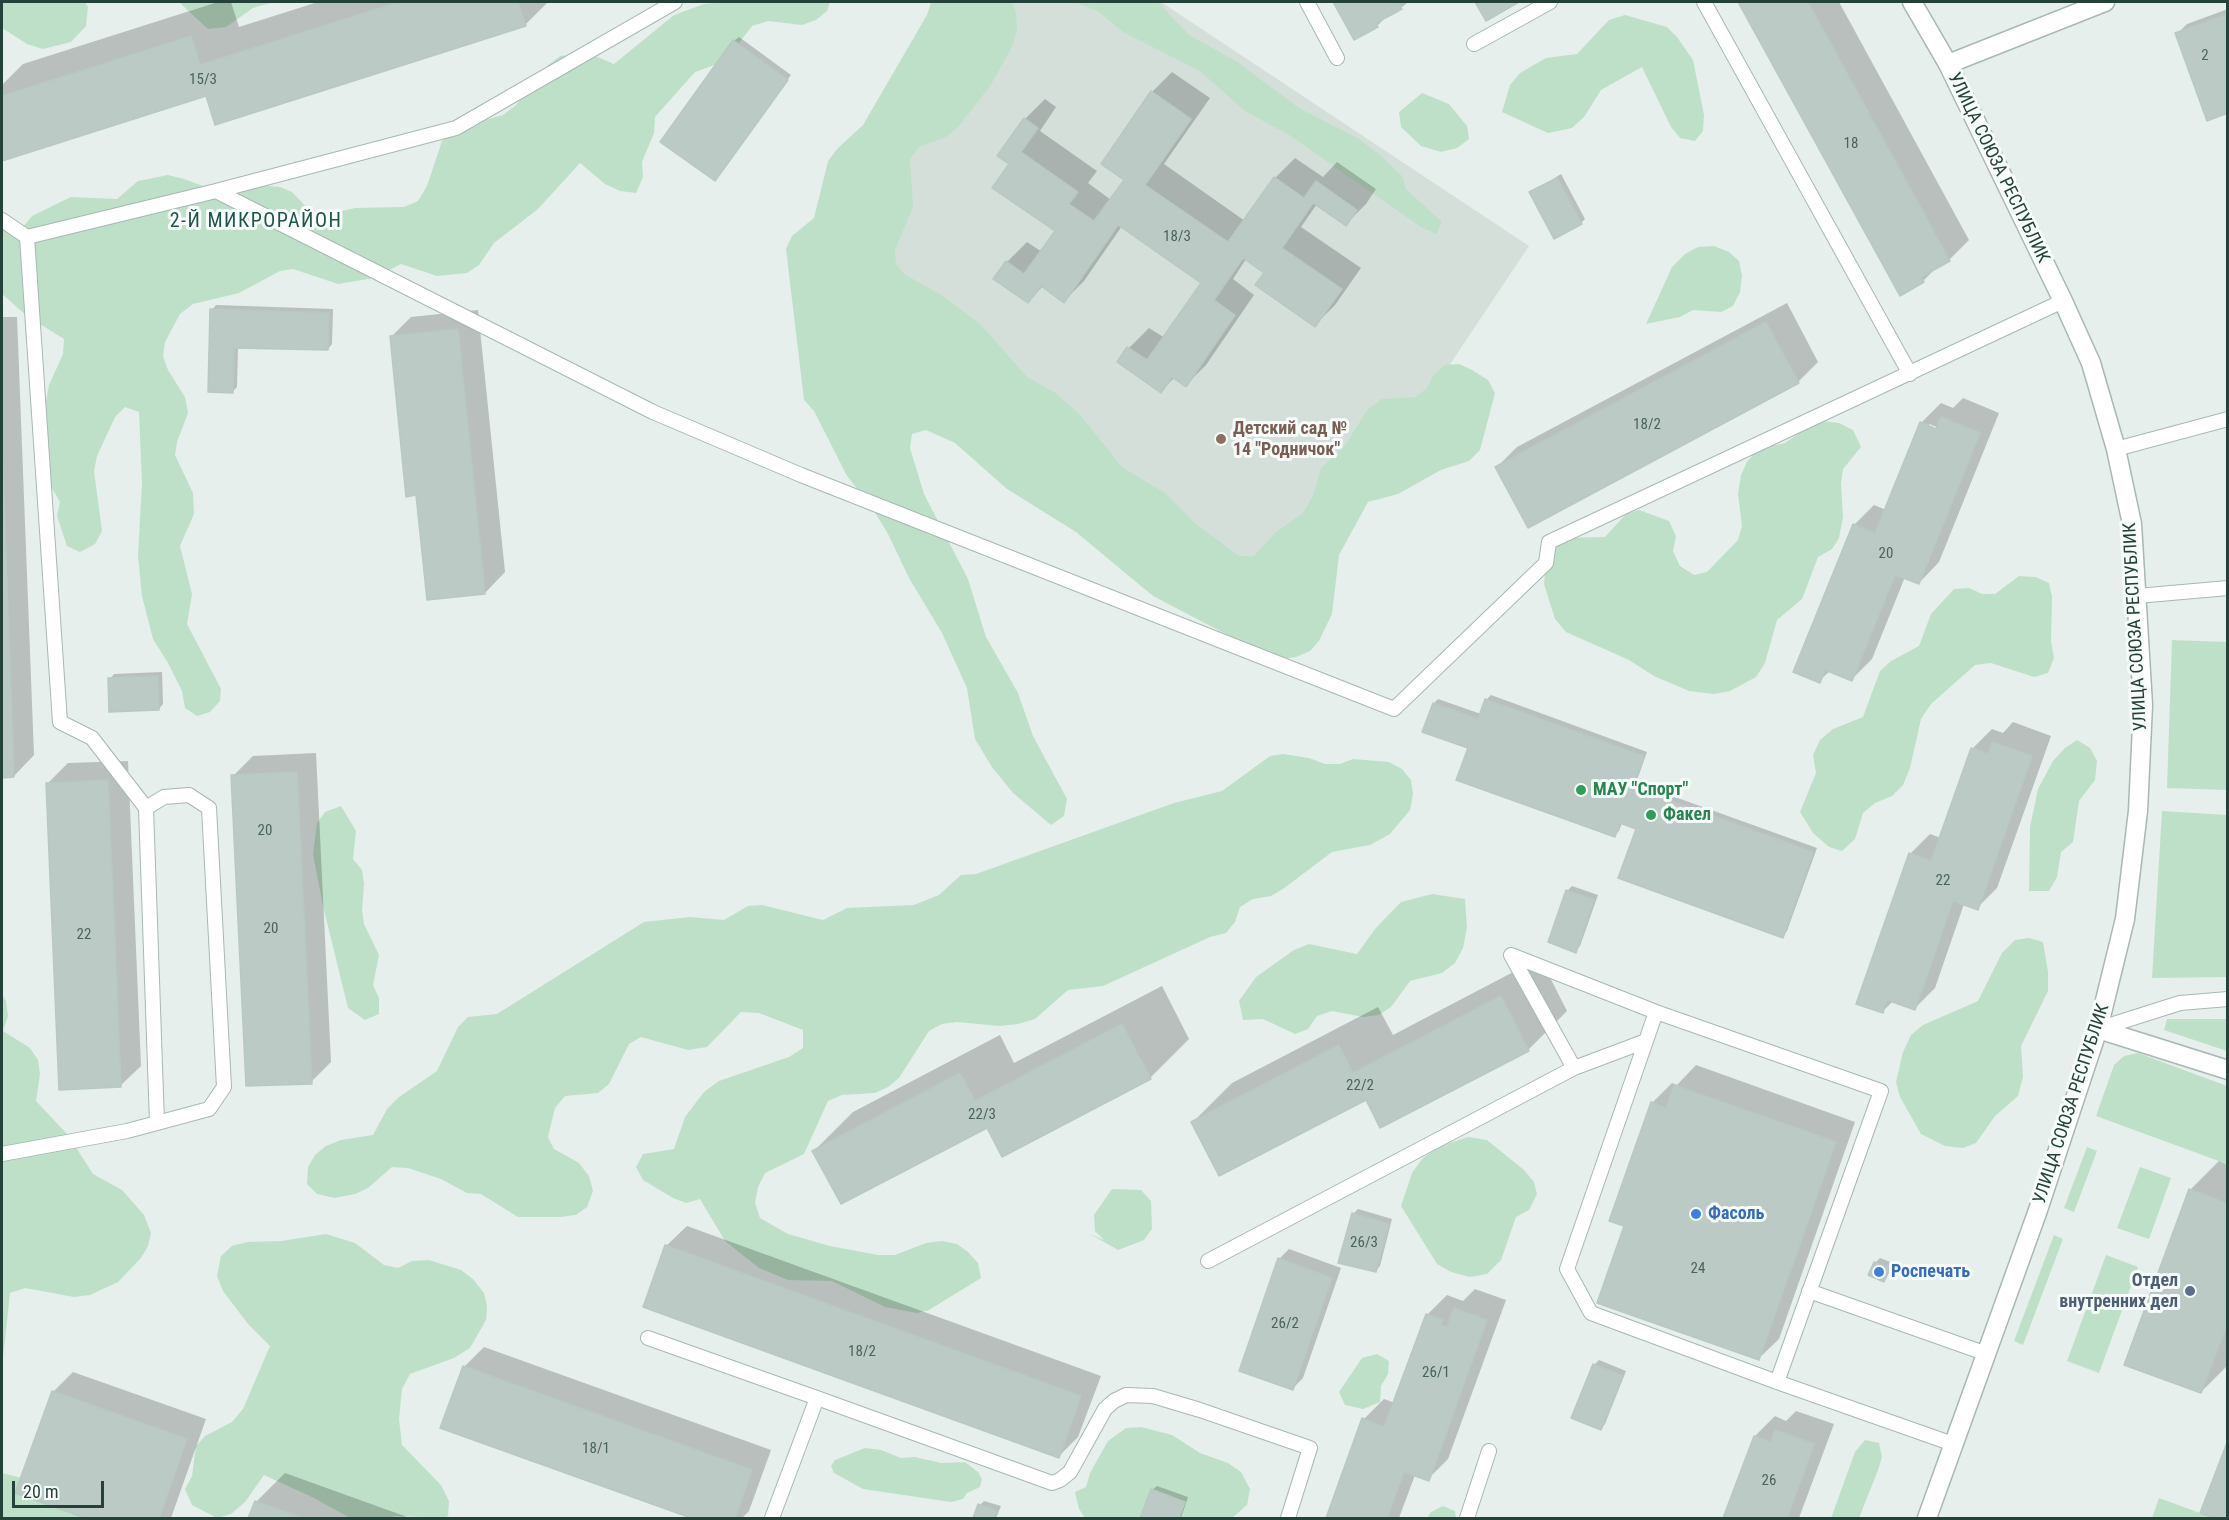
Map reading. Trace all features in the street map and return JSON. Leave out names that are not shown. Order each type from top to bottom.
[{"type":"street","name":"УЛИЦА СОЮЗА РЕСПУБЛИК","points":[[1912,2],[1948,64],[2091,363],[2116,449],[2132,524],[2144,705],[2138,812],[2125,919],[2098,1029],[1987,1354],[1927,1518]]},
{"type":"street","points":[[1948,64],[2105,2]]},
{"type":"street","points":[[2098,1029],[2228,1070]]},
{"type":"lane","points":[[2,220],[27,237],[216,191],[456,128],[675,2]]},
{"type":"lane","points":[[1307,2],[1337,58]]},
{"type":"lane","points":[[1474,44],[1550,2]]},
{"type":"lane","points":[[1704,2],[1910,374]]},
{"type":"lane","points":[[216,191],[653,412],[801,475],[1394,709],[1546,563],[1550,542],[2063,301]]},
{"type":"lane","points":[[27,237],[60,722],[92,738],[146,808],[157,1123]]},
{"type":"lane","points":[[2116,449],[2228,419]]},
{"type":"lane","points":[[2137,596],[2228,588]]},
{"type":"lane","points":[[2,1154],[127,1131],[209,1109],[224,1087],[209,808],[189,795],[164,797],[146,808]]},
{"type":"lane","points":[[1574,1068],[1511,955],[1656,1012],[1881,1091],[1777,1382]]},
{"type":"lane","points":[[2098,1029],[2180,1004],[2228,999]]},
{"type":"lane","points":[[1656,1012],[1567,1269],[1591,1313],[1953,1444]]},
{"type":"lane","points":[[1208,1261],[1574,1068],[1646,1041]]},
{"type":"lane","points":[[1809,1291],[1987,1354]]},
{"type":"lane","points":[[648,1338],[1052,1483],[1070,1472],[1105,1409],[1114,1401],[1126,1395],[1153,1396],[1310,1448],[1288,1518]]},
{"type":"lane","points":[[772,1518],[817,1398]]},
{"type":"lane","points":[[1467,1518],[1489,1451]]},
{"type":"shaded area","name":"Детский сад № 14 \"Родничок\"","points":[[976,2],[1161,2],[1529,246],[1290,604],[794,274]]},
{"type":"green space","points":[[2,2],[85,2],[88,7],[86,26],[71,42],[43,49],[27,44],[2,28]]},
{"type":"green space","points":[[180,2],[274,2],[253,8],[226,27],[208,29]]},
{"type":"green space","points":[[830,2],[827,11],[816,20],[802,25],[768,21],[752,26],[725,61],[695,72],[655,117],[654,133],[642,162],[643,177],[636,193],[620,191],[605,184],[580,163],[538,209],[494,243],[479,265],[467,273],[437,276],[401,264],[374,278],[338,284],[293,269],[280,271],[239,293],[193,304],[180,314],[165,342],[163,356],[168,370],[185,397],[188,413],[177,442],[175,455],[193,493],[194,514],[180,546],[192,594],[187,624],[221,689],[220,701],[210,712],[197,716],[185,708],[182,691],[153,639],[142,596],[138,556],[142,483],[139,412],[125,407],[115,417],[97,456],[94,471],[102,531],[95,544],[80,552],[67,546],[57,516],[60,502],[38,464],[37,449],[49,385],[63,354],[64,339],[27,316],[2,294],[2,227],[23,227],[32,216],[71,197],[117,199],[138,181],[168,175],[216,191],[250,184],[280,187],[292,192],[313,214],[326,215],[355,208],[404,207],[418,201],[427,186],[442,141],[456,128],[503,115],[516,105],[547,66],[560,56],[588,53],[614,64],[674,15],[704,4]]},
{"type":"green space","points":[[931,2],[1012,2],[1016,13],[1017,30],[1012,47],[990,86],[959,126],[946,137],[919,147],[910,159],[913,207],[895,250],[896,264],[904,274],[943,296],[980,324],[1027,377],[1056,393],[1081,416],[1122,467],[1165,493],[1196,524],[1239,556],[1254,556],[1275,533],[1303,513],[1313,496],[1321,468],[1344,447],[1368,409],[1382,399],[1415,397],[1427,388],[1434,374],[1445,365],[1459,364],[1488,380],[1495,393],[1480,450],[1469,461],[1441,470],[1398,494],[1368,502],[1339,555],[1332,614],[1319,641],[1310,651],[1283,659],[1268,656],[1153,596],[1076,532],[1007,489],[955,443],[926,430],[912,434],[910,448],[924,494],[968,579],[986,637],[1018,693],[1033,736],[1067,799],[1064,816],[1051,825],[1013,793],[992,767],[975,739],[967,688],[942,633],[909,578],[887,532],[869,503],[847,476],[814,411],[804,400],[786,249],[792,236],[814,218],[828,161],[838,148],[863,125],[927,15]]},
{"type":"green space","points":[[1075,2],[1158,2],[1189,35],[1236,61],[1299,108],[1359,139],[1379,154],[1402,176],[1406,189],[1442,222],[1436,234],[1421,227],[1289,135],[1245,111],[1200,71],[1123,32],[1099,12]]},
{"type":"green space","points":[[1625,15],[1667,27],[1693,60],[1704,115],[1703,131],[1695,141],[1680,138],[1671,127],[1642,67],[1601,90],[1584,117],[1572,128],[1548,133],[1502,112],[1510,85],[1520,73],[1546,58],[1577,54],[1609,20]]},
{"type":"green space","points":[[1422,93],[1449,104],[1467,126],[1469,139],[1457,148],[1441,152],[1421,146],[1401,127],[1399,112]]},
{"type":"green space","points":[[1714,246],[1729,252],[1739,261],[1742,276],[1740,292],[1733,306],[1721,312],[1693,310],[1680,317],[1646,324],[1672,267],[1685,254],[1698,247]]},
{"type":"green space","points":[[1822,421],[1839,423],[1853,430],[1861,447],[1843,469],[1841,484],[1843,517],[1839,538],[1832,549],[1818,557],[1802,599],[1777,620],[1765,663],[1756,677],[1730,691],[1714,694],[1689,691],[1654,676],[1629,660],[1566,632],[1555,619],[1544,584],[1546,563],[1563,538],[1605,537],[1626,514],[1639,510],[1669,521],[1676,536],[1673,551],[1680,566],[1694,575],[1707,572],[1738,540],[1742,526],[1738,494],[1741,475],[1747,462],[1758,449],[1785,443],[1809,426]]},
{"type":"green space","points":[[2019,576],[2036,577],[2049,583],[2052,597],[2051,641],[2054,658],[2048,673],[2034,677],[1991,663],[1975,665],[1931,704],[1921,719],[1910,768],[1903,785],[1892,796],[1875,803],[1863,813],[1855,839],[1842,851],[1829,847],[1813,833],[1800,812],[1816,773],[1813,755],[1820,740],[1833,729],[1863,717],[1880,671],[1891,661],[1919,646],[1931,614],[1954,589],[1969,588],[1982,594],[1995,594]]},
{"type":"green space","points":[[2172,640],[2227,642],[2227,790],[2167,788]]},
{"type":"green space","points":[[2077,740],[2090,748],[2097,761],[2095,780],[2079,801],[2073,842],[2061,852],[2057,877],[2049,891],[2029,891],[2030,827],[2038,789],[2053,761],[2065,748]]},
{"type":"green space","points":[[1283,754],[1309,758],[1325,764],[1340,764],[1353,759],[1389,762],[1402,769],[1411,780],[1413,794],[1410,810],[1390,834],[1370,845],[1332,852],[1283,889],[1271,896],[1253,899],[1240,907],[1235,922],[1226,933],[1210,937],[1103,986],[1068,990],[1035,1019],[999,1026],[957,1022],[942,1024],[929,1031],[899,1078],[888,1087],[875,1093],[842,1095],[828,1101],[804,1154],[765,1173],[758,1187],[755,1203],[760,1218],[788,1234],[830,1246],[878,1255],[895,1255],[926,1243],[942,1241],[957,1244],[968,1252],[978,1263],[981,1278],[929,1310],[917,1313],[885,1307],[832,1281],[788,1280],[759,1268],[725,1241],[700,1199],[686,1203],[643,1180],[636,1167],[643,1154],[674,1149],[685,1117],[704,1092],[719,1081],[789,1057],[803,1048],[803,1030],[759,1013],[741,1012],[707,1047],[688,1050],[641,1037],[629,1044],[609,1084],[598,1093],[565,1096],[555,1108],[548,1137],[554,1149],[579,1163],[589,1176],[593,1191],[587,1207],[576,1215],[518,1217],[481,1194],[467,1193],[441,1179],[408,1168],[392,1167],[368,1188],[355,1194],[335,1198],[317,1194],[307,1184],[308,1167],[315,1155],[326,1146],[341,1140],[373,1135],[387,1109],[399,1097],[437,1071],[458,1027],[468,1017],[497,1014],[644,922],[690,917],[724,920],[748,906],[762,905],[823,920],[847,908],[914,905],[939,895],[961,875],[976,874],[1174,803],[1222,791],[1270,756]]},
{"type":"green space","points":[[341,806],[356,831],[353,859],[362,870],[364,924],[379,955],[373,985],[379,998],[379,1014],[365,1020],[348,1008],[313,854],[317,823],[325,812]]},
{"type":"green space","points":[[2162,811],[2227,815],[2227,977],[2152,978]]},
{"type":"green space","points":[[1432,894],[1465,899],[1467,928],[1463,948],[1455,963],[1442,973],[1410,981],[1391,1007],[1379,1015],[1363,1017],[1332,1011],[1317,1016],[1308,1029],[1295,1034],[1263,1019],[1243,1020],[1239,1001],[1256,977],[1294,950],[1309,944],[1357,954],[1375,929],[1401,902]]},
{"type":"green space","points":[[2029,938],[2043,942],[2048,972],[2048,991],[2021,1046],[2023,1077],[2018,1096],[1995,1116],[1976,1143],[1963,1148],[1945,1146],[1921,1134],[1900,1097],[1896,1082],[1903,1052],[1911,1035],[1923,1025],[1978,1001],[2002,953],[2015,940]]},
{"type":"green space","points":[[2,994],[6,1001],[8,1016],[3,1031],[30,1048],[38,1060],[40,1074],[36,1101],[68,1135],[93,1174],[122,1190],[144,1215],[151,1233],[148,1246],[141,1258],[118,1282],[90,1295],[74,1297],[25,1288],[10,1293],[2,1368]]},
{"type":"green space","points":[[2167,1019],[2227,1019],[2227,1051],[2164,1030]]},
{"type":"green space","points":[[2138,1053],[2227,1086],[2227,1164],[2096,1116],[2114,1065],[2124,1056]]},
{"type":"green space","points":[[1468,1137],[1487,1140],[1524,1170],[1534,1182],[1537,1194],[1529,1210],[1516,1217],[1501,1260],[1487,1274],[1470,1277],[1451,1272],[1437,1264],[1401,1206],[1412,1173],[1422,1159],[1438,1147]]},
{"type":"green space","points":[[2087,1147],[2097,1151],[2074,1212],[2064,1208]]},
{"type":"green space","points":[[2140,1167],[2171,1178],[2149,1239],[2117,1228]]},
{"type":"green space","points":[[1112,1189],[1141,1190],[1151,1201],[1152,1229],[1144,1240],[1118,1250],[1090,1234],[1104,1240],[1095,1231],[1094,1215]]},
{"type":"green space","points":[[326,1234],[355,1243],[384,1265],[398,1268],[412,1261],[429,1260],[461,1270],[473,1279],[484,1293],[487,1306],[486,1320],[470,1348],[454,1358],[410,1374],[402,1389],[399,1419],[402,1445],[441,1485],[449,1501],[448,1516],[444,1518],[395,1516],[350,1518],[264,1475],[245,1502],[231,1514],[217,1518],[192,1505],[185,1489],[192,1476],[196,1446],[205,1436],[232,1422],[243,1409],[270,1346],[248,1324],[223,1291],[217,1276],[221,1256],[232,1246],[247,1242],[281,1241]]},
{"type":"green space","points":[[2054,1235],[2063,1239],[2023,1345],[2014,1341]]},
{"type":"green space","points":[[2106,1255],[2138,1267],[2099,1373],[2067,1361]]},
{"type":"green space","points":[[1377,1354],[1389,1361],[1388,1374],[1381,1386],[1380,1402],[1363,1409],[1345,1405],[1339,1392],[1362,1358]]},
{"type":"green space","points":[[1141,1427],[1172,1435],[1200,1453],[1228,1463],[1241,1472],[1250,1489],[1247,1505],[1232,1518],[1085,1518],[1079,1509],[1075,1492],[1086,1487],[1090,1473],[1108,1441],[1126,1428]]},
{"type":"green space","points":[[1865,1440],[1879,1443],[1882,1457],[1859,1518],[1831,1518],[1855,1452]]},
{"type":"green space","points":[[865,1448],[881,1450],[901,1458],[915,1457],[941,1463],[965,1462],[978,1472],[982,1479],[980,1487],[967,1493],[963,1499],[951,1502],[863,1489],[834,1473],[831,1466],[835,1460]]},
{"type":"green space","points":[[2,1473],[34,1481],[65,1493],[104,1518],[2,1518]]},
{"type":"green space","points":[[2159,1498],[2200,1513],[2214,1518],[2152,1518]]},
{"type":"green space","points":[[1443,1506],[1455,1511],[1456,1518],[1427,1518],[1431,1512]]},
{"type":"building","points":[[399,2],[518,2],[526,26],[215,125],[206,96],[2,161],[2,96],[191,36],[200,65]]},
{"type":"building","points":[[1333,2],[1398,2],[1402,9],[1376,23],[1378,27],[1354,40]]},
{"type":"building","points":[[1475,2],[1519,2],[1486,21]]},
{"type":"building","points":[[1738,2],[1808,2],[1950,261],[1921,277],[1924,282],[1900,296]]},
{"type":"building","points":[[2228,14],[2228,113],[2207,121],[2175,33]]},
{"type":"building","points":[[733,40],[788,80],[715,181],[660,142]]},
{"type":"building","points":[[1151,91],[1191,119],[1145,185],[1228,242],[1274,177],[1304,198],[1316,181],[1357,210],[1346,226],[1313,203],[1282,248],[1342,289],[1315,327],[1255,285],[1264,273],[1243,258],[1214,300],[1235,315],[1186,387],[1172,377],[1161,393],[1117,362],[1127,347],[1147,360],[1201,283],[1118,225],[1064,303],[1041,286],[1028,303],[993,279],[1006,261],[1024,274],[1055,231],[992,188],[1009,164],[997,156],[1024,118],[1038,128],[1021,152],[1078,192],[1069,204],[1094,221],[1124,180],[1101,164]]},
{"type":"building","points":[[1557,178],[1582,224],[1554,239],[1529,192]]},
{"type":"building","points":[[210,309],[329,313],[328,350],[234,348],[233,393],[208,392]]},
{"type":"building","points":[[1766,322],[1799,383],[1528,528],[1495,467]]},
{"type":"building","points":[[458,329],[485,594],[427,600],[416,495],[406,497],[390,336]]},
{"type":"building","points":[[1941,417],[1980,433],[1919,584],[1895,575],[1852,681],[1825,670],[1820,683],[1793,672],[1853,524],[1875,533],[1920,422],[1936,429]]},
{"type":"building","points":[[2,445],[14,777],[2,778]]},
{"type":"building","points":[[158,676],[159,710],[109,712],[108,678]]},
{"type":"building","points":[[1485,699],[1644,756],[1633,787],[1813,852],[1783,938],[1618,878],[1636,829],[1620,823],[1615,837],[1456,780],[1468,748],[1422,732],[1433,703],[1478,719]]},
{"type":"building","points":[[1992,742],[2032,756],[1978,910],[1953,901],[1915,1010],[1887,1000],[1883,1013],[1856,1004],[1909,853],[1931,861],[1971,748],[1988,754]]},
{"type":"building","points":[[297,772],[312,1084],[246,1086],[231,775]]},
{"type":"building","points":[[108,780],[121,1087],[59,1090],[46,783]]},
{"type":"building","points":[[1566,890],[1594,900],[1576,953],[1548,942]]},
{"type":"building","points":[[1501,996],[1529,1051],[1380,1128],[1366,1100],[1219,1176],[1191,1122],[1339,1045],[1353,1073]]},
{"type":"building","points":[[1122,1024],[1151,1079],[1002,1157],[987,1128],[841,1204],[812,1151],[960,1073],[975,1101]]},
{"type":"building","points":[[1674,1085],[1836,1142],[1759,1360],[1597,1303],[1624,1226],[1609,1221],[1651,1102],[1666,1108]]},
{"type":"building","name":"Отдел внутренних дел","points":[[2189,1189],[2228,1204],[2228,1322],[2201,1393],[2124,1365]]},
{"type":"building","points":[[1352,1213],[1389,1224],[1376,1272],[1338,1263]]},
{"type":"building","points":[[665,1245],[1081,1396],[1059,1458],[643,1307]]},
{"type":"building","points":[[1278,1258],[1332,1278],[1293,1390],[1239,1371]]},
{"type":"building","name":"Роспечать","points":[[1874,1262],[1890,1268],[1884,1282],[1868,1275]]},
{"type":"building","points":[[1454,1308],[1487,1320],[1429,1481],[1404,1472],[1387,1518],[1326,1518],[1362,1418],[1384,1427],[1426,1314],[1443,1320],[1441,1325],[1447,1327]]},
{"type":"building","points":[[1593,1364],[1623,1376],[1601,1430],[1571,1418]]},
{"type":"building","points":[[463,1366],[752,1470],[735,1518],[691,1518],[440,1428]]},
{"type":"building","points":[[52,1391],[187,1439],[159,1518],[85,1518],[15,1493]]},
{"type":"building","points":[[1775,1430],[1814,1444],[1787,1518],[1723,1518],[1754,1436],[1771,1442]]},
{"type":"building","points":[[2228,1440],[2228,1518],[2214,1518],[2200,1513]]},
{"type":"building","points":[[1151,1489],[1185,1502],[1179,1518],[1140,1518]]},
{"type":"building","points":[[255,1501],[302,1518],[248,1518]]},
{"type":"building","points":[[978,1504],[997,1511],[994,1518],[973,1518]]},
{"type":"place","name":"Детский сад № 14 \"Родничок\"","points":[[1221,439]]},
{"type":"place","name":"МАУ \"Спорт\"","points":[[1581,790]]},
{"type":"place","name":"Факел","points":[[1651,815]]},
{"type":"place","name":"Фасоль","points":[[1696,1214]]},
{"type":"place","name":"Роспечать","points":[[1879,1272]]},
{"type":"place","name":"Отдел внутренних дел","points":[[2190,1291]]},
{"type":"district","name":"2-Й МИКРОРАЙОН","points":[[256,222]]}]
